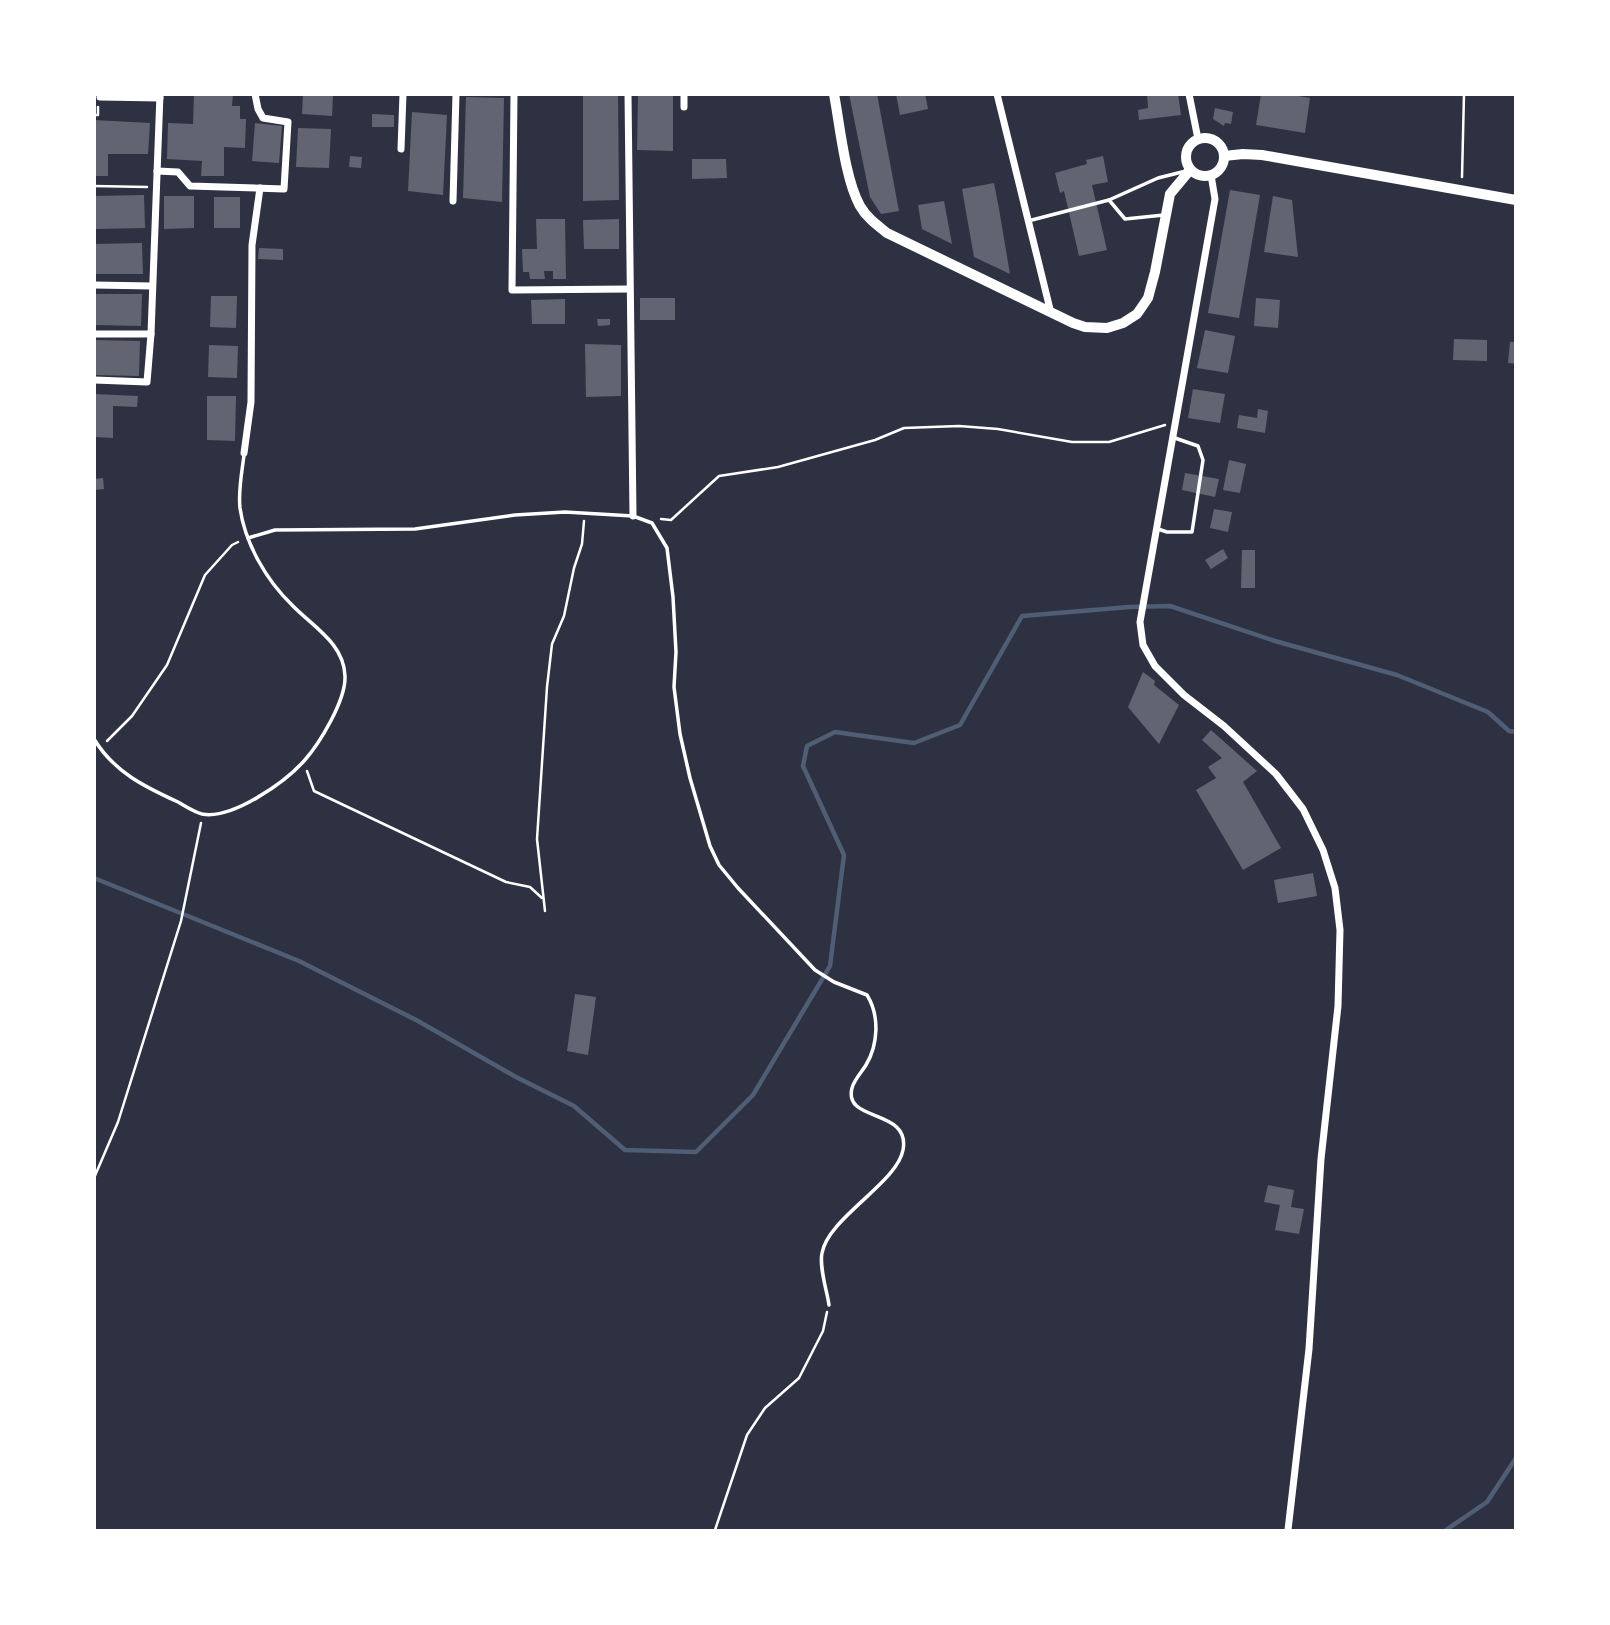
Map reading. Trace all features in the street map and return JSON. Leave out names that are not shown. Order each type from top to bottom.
[{"type":"main road","points":[[834,94],[852,187],[869,219],[887,233],[1085,327],[1107,328],[1123,323],[1137,314],[1148,298],[1170,194],[1190,170]]},
{"type":"main road","points":[[1198,139],[1215,141],[1223,150],[1224,156],[1221,168],[1211,175],[1200,176],[1190,170],[1186,160],[1187,150],[1198,139]]},
{"type":"main road","points":[[1224,156],[1262,155],[1516,200]]},
{"type":"street","points":[[157,171],[177,172],[190,186],[284,189],[288,122],[263,118],[255,94]]},
{"type":"street","points":[[401,149],[403,94]]},
{"type":"street","points":[[453,201],[456,94]]},
{"type":"street","points":[[514,94],[512,290],[629,289]]},
{"type":"street","points":[[628,94],[633,516]]},
{"type":"street","points":[[684,94],[684,107]]},
{"type":"street","points":[[997,94],[1051,313]]},
{"type":"street","points":[[1189,94],[1198,139]]},
{"type":"street","points":[[94,380],[147,382],[160,96],[100,97]]},
{"type":"street","points":[[1211,175],[1215,186],[1215,199],[1140,622],[1143,645],[1155,666],[1184,695],[1224,726],[1276,774],[1303,809],[1323,850],[1335,888],[1340,930],[1338,1006],[1321,1159],[1309,1349],[1288,1531]]},
{"type":"street","points":[[244,453],[251,402],[252,245],[260,188]]},
{"type":"street","points":[[94,285],[152,286]]},
{"type":"street","points":[[94,334],[151,334]]},
{"type":"lane","points":[[1028,221],[1109,200],[1158,178],[1190,170]]},
{"type":"lane","points":[[1109,200],[1125,219],[1164,215]]},
{"type":"lane","points":[[1156,529],[1192,532],[1203,460],[1198,446],[1172,437]]},
{"type":"lane","points":[[94,739],[128,777],[202,814],[219,813],[246,804],[274,787],[304,761],[340,703],[345,676],[340,657],[330,640],[290,604],[264,570],[248,538],[240,507],[244,453]]},
{"type":"lane","points":[[248,538],[275,530],[415,529],[515,515],[565,512],[633,516],[652,523],[667,548],[675,638],[674,687],[680,733],[710,846],[719,864],[738,888],[815,970],[834,982],[867,995],[876,1017],[872,1054],[853,1084],[853,1102],[861,1110],[893,1123],[902,1136],[903,1143],[900,1159],[895,1166],[824,1244],[821,1260],[829,1306]]},
{"type":"lane","points":[[94,750],[100,748]]},
{"type":"path","points":[[1462,191],[1464,94]]},
{"type":"path","points":[[94,187],[157,187]]},
{"type":"path","points":[[659,519],[671,520],[719,476],[778,467],[875,440],[904,428],[959,426],[998,429],[1072,442],[1109,442],[1163,425],[1174,426]]},
{"type":"path","points":[[304,761],[314,791],[506,882],[530,887],[541,897],[545,911],[537,839],[547,687],[552,644],[564,616],[582,544],[584,514]]},
{"type":"path","points":[[100,748],[132,716],[167,665],[205,575],[232,545],[248,538]]},
{"type":"path","points":[[94,1178],[118,1122],[181,921],[202,814]]},
{"type":"path","points":[[715,1531],[747,1435],[765,1408],[799,1378],[822,1331],[829,1306]]},
{"type":"building","points":[[194,94],[233,94],[232,106],[240,106],[240,119],[246,119],[245,148],[224,147],[224,176],[201,176],[202,161],[167,159],[168,123],[193,124]]},
{"type":"building","points":[[303,94],[333,94],[332,116],[302,114]]},
{"type":"building","points":[[583,94],[618,94],[619,200],[583,201]]},
{"type":"building","points":[[638,94],[673,94],[673,151],[637,150]]},
{"type":"building","points":[[849,94],[877,94],[899,211],[881,214],[870,197]]},
{"type":"building","points":[[896,94],[925,94],[928,109],[900,115]]},
{"type":"building","points":[[1147,94],[1178,94],[1181,115],[1139,120],[1138,110],[1148,108]]},
{"type":"building","points":[[1261,94],[1310,98],[1305,133],[1256,125]]},
{"type":"building","points":[[466,97],[504,98],[502,202],[463,198]]},
{"type":"building","points":[[1215,108],[1233,112],[1231,124],[1225,123],[1224,126],[1213,119]]},
{"type":"building","points":[[412,112],[447,115],[443,195],[408,191]]},
{"type":"building","points":[[372,114],[394,115],[394,127],[372,127]]},
{"type":"building","points":[[94,120],[150,123],[148,154],[108,154],[108,176],[94,176]]},
{"type":"building","points":[[255,123],[282,126],[279,163],[252,161]]},
{"type":"building","points":[[298,128],[331,129],[329,168],[296,167]]},
{"type":"building","points":[[350,156],[362,157],[361,168],[349,167]]},
{"type":"building","points":[[1103,156],[1108,182],[1092,185],[1107,250],[1079,256],[1064,191],[1060,193],[1055,173],[1087,164],[1086,160]]},
{"type":"building","points":[[692,159],[726,159],[727,178],[692,179]]},
{"type":"building","points":[[994,183],[1010,274],[974,257],[962,189]]},
{"type":"building","points":[[1230,190],[1260,195],[1239,318],[1208,313]]},
{"type":"building","points":[[144,195],[145,228],[94,229],[94,196]]},
{"type":"building","points":[[164,196],[194,196],[194,228],[164,229]]},
{"type":"building","points":[[1273,196],[1292,200],[1298,257],[1264,252]]},
{"type":"building","points":[[214,197],[240,197],[240,228],[214,228]]},
{"type":"building","points":[[944,201],[952,244],[922,229],[918,205]]},
{"type":"building","points":[[536,219],[565,219],[566,279],[553,279],[553,271],[544,271],[545,279],[530,279],[529,272],[523,272],[522,249],[537,249]]},
{"type":"building","points":[[619,219],[619,249],[584,249],[583,220]]},
{"type":"building","points":[[142,243],[143,274],[94,274],[94,244]]},
{"type":"building","points":[[259,248],[283,249],[283,260],[258,259]]},
{"type":"building","points":[[94,294],[142,294],[141,326],[94,325]]},
{"type":"building","points":[[211,296],[237,296],[236,328],[210,327]]},
{"type":"building","points":[[640,298],[675,298],[675,320],[640,320]]},
{"type":"building","points":[[1256,298],[1280,300],[1278,328],[1254,326]]},
{"type":"building","points":[[565,299],[565,324],[532,324],[531,300]]},
{"type":"building","points":[[597,319],[610,319],[610,325],[598,326]]},
{"type":"building","points":[[1205,330],[1235,336],[1228,373],[1197,368]]},
{"type":"building","points":[[1454,339],[1487,340],[1487,361],[1453,360]]},
{"type":"building","points":[[94,340],[140,341],[139,376],[94,375]]},
{"type":"building","points":[[1510,342],[1516,342],[1516,364],[1508,363]]},
{"type":"building","points":[[585,344],[621,345],[621,396],[586,397]]},
{"type":"building","points":[[209,345],[238,346],[237,378],[208,377]]},
{"type":"building","points":[[1193,389],[1225,394],[1220,423],[1188,418]]},
{"type":"building","points":[[94,394],[138,396],[137,407],[113,406],[113,438],[94,437]]},
{"type":"building","points":[[207,396],[236,396],[235,441],[207,440]]},
{"type":"building","points":[[1258,409],[1268,411],[1265,433],[1237,428],[1239,415],[1257,418]]},
{"type":"building","points":[[1229,460],[1246,464],[1240,493],[1223,490]]},
{"type":"building","points":[[1185,473],[1219,479],[1215,497],[1182,490]]},
{"type":"building","points":[[103,478],[104,489],[94,490],[94,479]]},
{"type":"building","points":[[1214,509],[1232,512],[1228,532],[1210,528]]},
{"type":"building","points":[[1223,549],[1228,558],[1211,569],[1205,560]]},
{"type":"building","points":[[1242,550],[1255,550],[1255,588],[1241,588]]},
{"type":"building","points":[[1143,672],[1155,681],[1154,685],[1179,705],[1159,744],[1128,707]]},
{"type":"building","points":[[1211,730],[1257,771],[1243,782],[1281,848],[1243,870],[1196,790],[1216,778],[1208,767],[1222,758],[1202,740]]},
{"type":"building","points":[[1313,873],[1317,896],[1278,903],[1274,880]]},
{"type":"building","points":[[575,994],[596,997],[588,1055],[567,1051]]},
{"type":"building","points":[[1268,1185],[1294,1190],[1291,1207],[1304,1209],[1299,1234],[1275,1230],[1280,1205],[1264,1202]]},
{"type":"waterway","points":[[94,878],[299,961],[418,1021],[516,1077],[574,1106],[625,1150],[696,1152],[753,1095],[830,966],[844,855],[803,766],[807,746],[835,732],[914,743],[960,725],[1022,616],[1170,606],[1275,641],[1397,675],[1488,712],[1509,731],[1516,732]]},
{"type":"waterway","points":[[1446,1530],[1487,1502],[1516,1458]]}]
